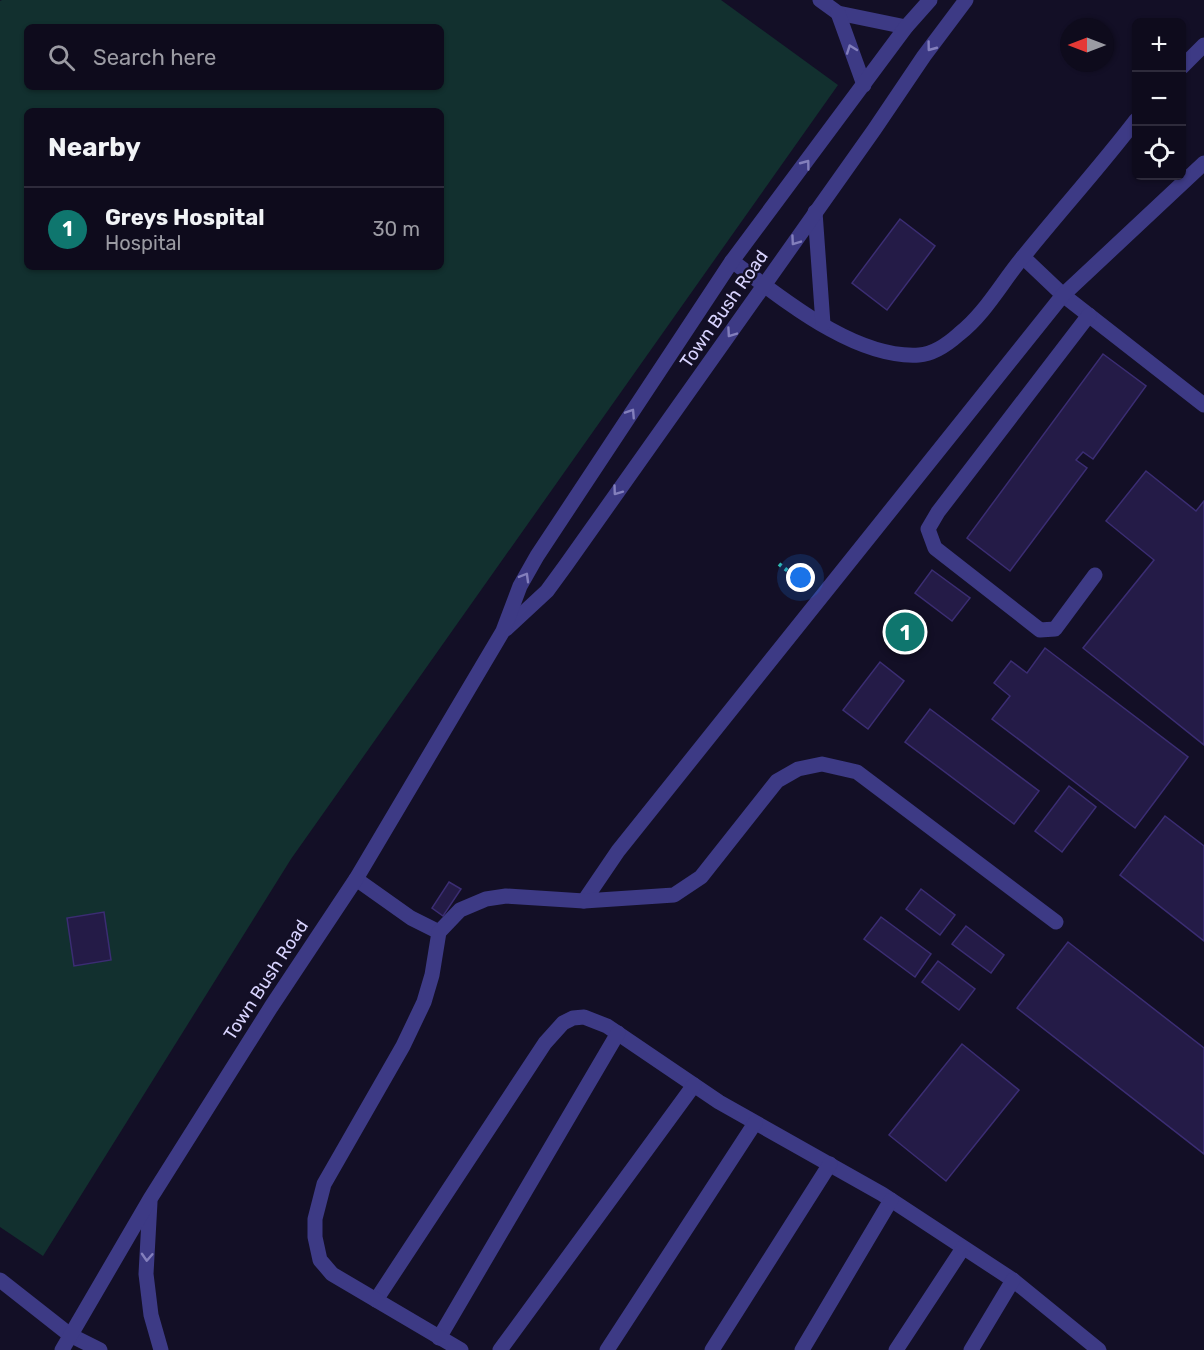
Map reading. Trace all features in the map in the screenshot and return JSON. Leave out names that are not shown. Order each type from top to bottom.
[{"type":"street","points":[[820,0],[838,13],[906,27]]},
{"type":"street","name":"Town Bush Road","points":[[62,1350],[150,1199],[271,1007],[356,879],[503,631],[520,586],[537,556],[732,261],[906,27],[930,0]]},
{"type":"street","name":"Town Bush Road","points":[[503,631],[547,591],[765,285],[924,56],[966,0]]},
{"type":"street","points":[[838,13],[864,85]]},
{"type":"street","points":[[1186,63],[1204,45]]},
{"type":"street","points":[[732,261],[823,324],[858,344],[882,352],[923,355],[939,348],[961,333],[1132,126]]},
{"type":"street","points":[[584,901],[618,851],[1063,295],[1204,163]]},
{"type":"street","points":[[815,212],[823,324]]},
{"type":"street","points":[[1023,257],[1063,295],[1204,405]]},
{"type":"street","points":[[1089,315],[938,512],[928,529],[934,548],[1040,630],[1055,629],[1095,575]]},
{"type":"street","points":[[460,1350],[332,1274],[320,1260],[315,1237],[315,1219],[324,1184],[404,1046],[424,1002],[432,975],[439,932],[460,910],[486,899],[506,896],[584,901],[674,895],[701,877],[777,781],[798,769],[822,764],[856,772],[1056,922]]},
{"type":"street","points":[[356,879],[411,918],[439,932]]},
{"type":"street","points":[[376,1300],[545,1042],[563,1023],[584,1017],[607,1026],[755,1123],[891,1200],[1012,1280],[1082,1345],[1099,1350]]},
{"type":"street","points":[[439,1338],[618,1033]]},
{"type":"street","points":[[500,1350],[694,1085]]},
{"type":"street","points":[[608,1350],[755,1123]]},
{"type":"street","points":[[712,1350],[830,1164]]},
{"type":"street","points":[[150,1199],[146,1274],[151,1315],[161,1350]]},
{"type":"street","points":[[802,1350],[891,1200]]},
{"type":"street","points":[[896,1350],[963,1248]]},
{"type":"street","points":[[0,1280],[70,1335],[100,1350]]},
{"type":"street","points":[[971,1350],[1012,1280]]},
{"type":"path","points":[[779,564],[822,597]]},
{"type":"green space","points":[[721,0],[838,85],[291,859],[43,1256],[0,1227],[0,1]]},
{"type":"building","points":[[900,219],[935,246],[887,310],[852,283]]},
{"type":"building","points":[[1103,354],[1146,386],[1093,459],[1083,452],[1076,460],[1087,468],[1010,571],[967,538]]},
{"type":"building","points":[[1146,471],[1196,511],[1204,501],[1204,745],[1083,648],[1154,560],[1106,521]]},
{"type":"building","points":[[932,570],[970,598],[952,621],[915,593]]},
{"type":"building","points":[[1045,648],[1188,757],[1135,828],[992,719],[1010,696],[994,683],[1011,661],[1027,673]]},
{"type":"building","points":[[880,662],[904,681],[868,729],[843,710]]},
{"type":"building","points":[[930,709],[1039,791],[1014,824],[905,742]]},
{"type":"building","points":[[1069,786],[1096,807],[1062,852],[1035,831]]},
{"type":"building","points":[[1165,816],[1204,846],[1204,941],[1120,875]]},
{"type":"building","points":[[449,882],[461,889],[443,916],[432,908]]},
{"type":"building","points":[[921,889],[955,915],[940,935],[906,909]]},
{"type":"building","points":[[104,912],[111,960],[74,966],[67,918]]},
{"type":"building","points":[[881,917],[931,954],[915,977],[864,939]]},
{"type":"building","points":[[966,926],[1004,955],[991,973],[952,944]]},
{"type":"building","points":[[1068,942],[1204,1048],[1204,1154],[1017,1008]]},
{"type":"building","points":[[938,961],[975,989],[959,1010],[922,982]]},
{"type":"building","points":[[962,1044],[1019,1090],[946,1181],[889,1135]]},
{"type":"place","name":"Greys Hospital","points":[[905,632]]}]
